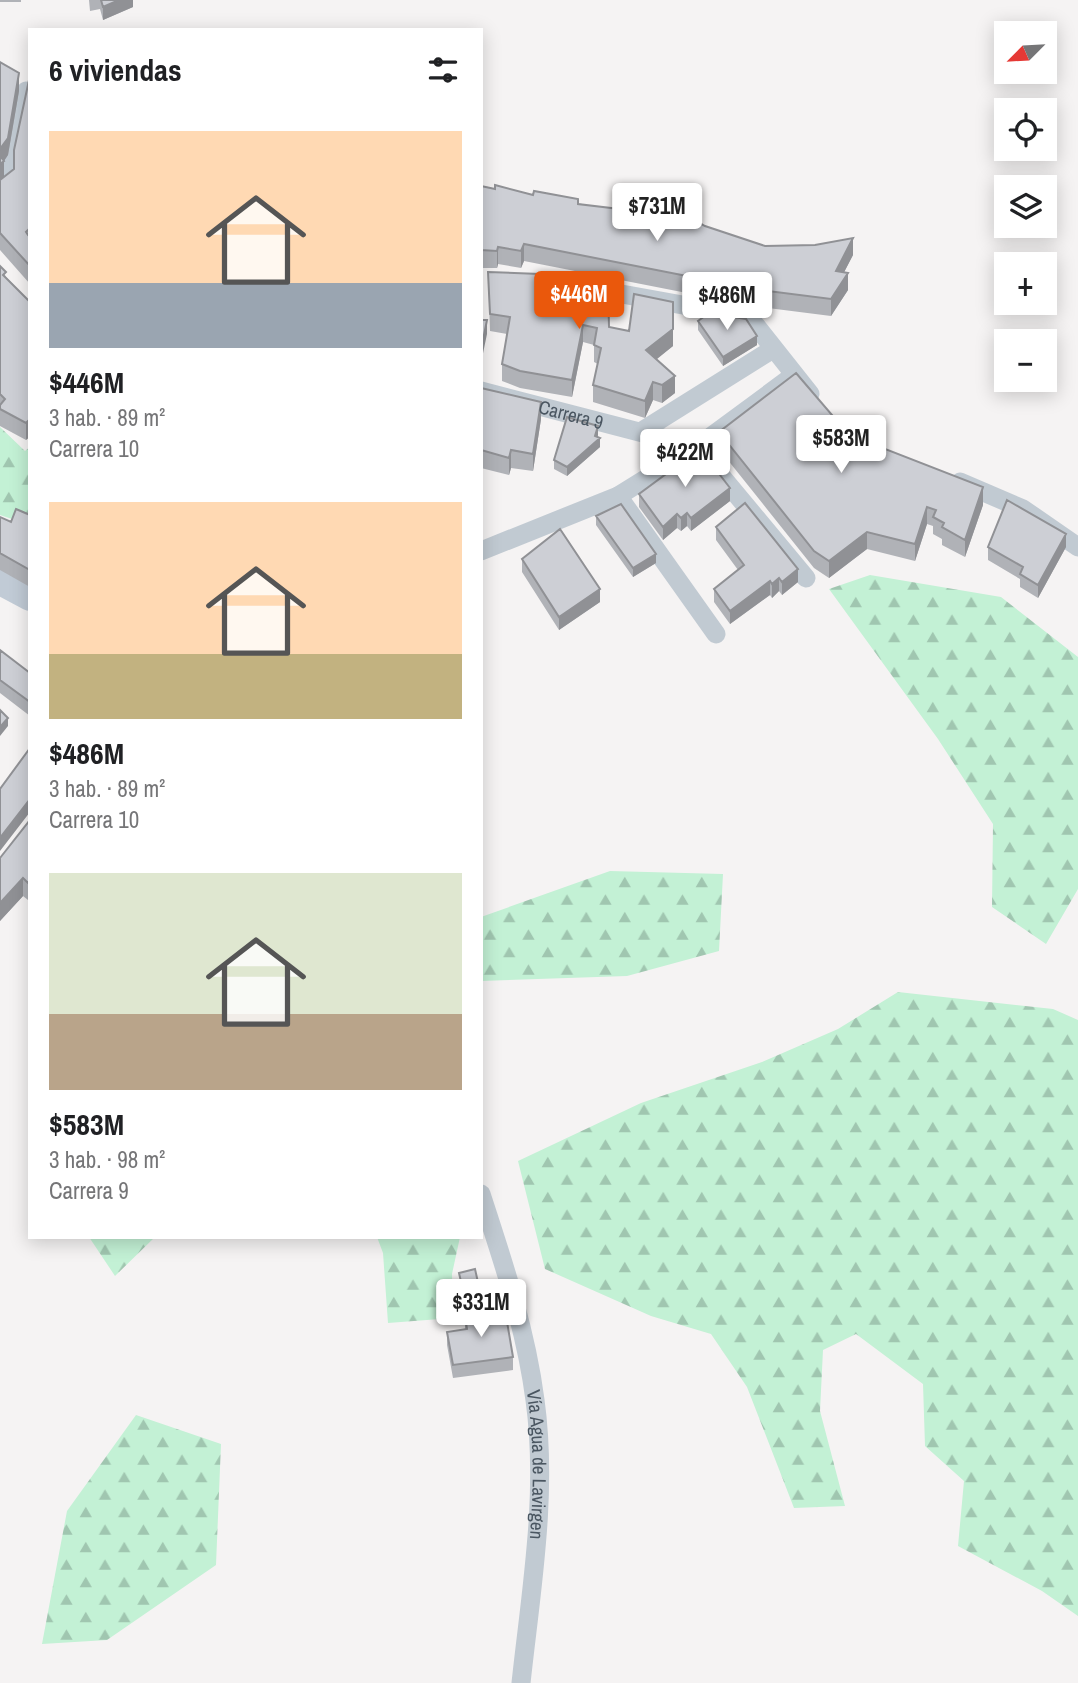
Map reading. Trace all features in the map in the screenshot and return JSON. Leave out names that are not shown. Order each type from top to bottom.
[{"type":"street","points":[[0,191],[9,183],[28,92]]},
{"type":"street","points":[[558,283],[749,317],[793,376],[820,405]]},
{"type":"street","points":[[642,431],[773,349]]},
{"type":"street","points":[[483,550],[618,496],[697,447],[793,376]]},
{"type":"street","name":"Carrera 9","points":[[483,391],[697,447]]},
{"type":"street","points":[[697,447],[806,578]]},
{"type":"street","points":[[941,474],[1023,509],[1078,547]]},
{"type":"street","points":[[618,496],[716,634]]},
{"type":"street","points":[[0,581],[28,596]]},
{"type":"street","name":"Vía Agua de Lavirgen","points":[[483,1200],[512,1290],[536,1401],[540,1503],[522,1683]]},
{"type":"green space","points":[[0,427],[25,451],[28,449],[28,524],[0,515]]},
{"type":"green space","points":[[870,575],[1001,597],[1078,657],[1078,889],[1046,944],[992,907],[993,824],[938,739],[829,589]]},
{"type":"green space","points":[[610,871],[723,874],[719,951],[627,976],[483,981],[483,916]]},
{"type":"green space","points":[[898,992],[1053,1009],[1078,1020],[1078,1616],[1042,1591],[958,1546],[964,1481],[925,1446],[923,1384],[856,1334],[823,1350],[820,1411],[845,1506],[794,1508],[747,1387],[711,1334],[651,1316],[545,1269],[518,1161],[641,1103],[762,1062],[838,1029]]},
{"type":"green space","points":[[90,1239],[153,1239],[115,1276]]},
{"type":"green space","points":[[378,1239],[460,1239],[452,1274],[453,1318],[388,1323],[383,1253]]},
{"type":"green space","points":[[136,1415],[221,1444],[216,1565],[107,1640],[42,1644],[67,1511]]},
{"type":"building","points":[[101,0],[119,0],[103,7]]},
{"type":"building","points":[[0,62],[19,73],[8,138],[0,149]]},
{"type":"building","points":[[28,85],[28,264],[0,233],[0,180],[14,169],[14,150]]},
{"type":"building","points":[[495,185],[533,195],[534,191],[578,199],[578,204],[653,213],[659,200],[705,226],[765,246],[815,245],[853,238],[836,271],[848,273],[831,299],[753,289],[524,244],[521,251],[498,247],[497,251],[483,250],[483,186],[495,189]]},
{"type":"building","points":[[0,266],[6,272],[3,275],[28,300],[26,423],[0,409],[5,399],[0,394]]},
{"type":"building","points":[[488,272],[540,274],[608,284],[609,327],[629,331],[634,294],[673,302],[673,329],[646,350],[675,376],[662,385],[653,382],[645,401],[593,385],[601,348],[594,345],[597,328],[583,325],[572,380],[520,371],[502,364],[510,317],[490,314]]},
{"type":"building","points":[[709,313],[746,319],[757,336],[723,357],[698,321]]},
{"type":"building","points":[[483,320],[487,320],[483,340]]},
{"type":"building","points":[[796,373],[849,435],[983,487],[965,540],[942,527],[944,523],[933,517],[936,510],[927,507],[915,544],[867,532],[829,561],[814,551],[719,432]]},
{"type":"building","points":[[483,388],[541,402],[533,454],[511,450],[509,458],[483,451]]},
{"type":"building","points":[[567,417],[598,426],[595,436],[600,438],[567,467],[554,460]]},
{"type":"building","points":[[700,449],[730,488],[691,518],[687,513],[681,518],[677,514],[663,527],[639,494]]},
{"type":"building","points":[[1007,500],[1066,534],[1038,585],[1020,574],[1023,567],[988,547]]},
{"type":"building","points":[[745,503],[798,569],[782,582],[779,578],[772,584],[770,581],[730,611],[714,589],[744,565],[716,527]]},
{"type":"building","points":[[621,504],[656,554],[633,568],[596,516]]},
{"type":"building","points":[[16,509],[28,514],[28,569],[0,553],[0,517],[11,522]]},
{"type":"building","points":[[560,529],[600,589],[559,617],[522,559]]},
{"type":"building","points":[[0,650],[28,671],[28,701],[0,680]]},
{"type":"building","points":[[0,710],[8,718],[0,727]]},
{"type":"building","points":[[28,751],[28,802],[0,838],[0,789]]},
{"type":"building","points":[[28,823],[28,883],[23,878],[0,903],[0,858]]},
{"type":"building","points":[[475,1269],[481,1296],[465,1299],[459,1273]]},
{"type":"building","points":[[505,1310],[513,1357],[453,1365],[447,1332],[467,1329],[465,1317]]}]
